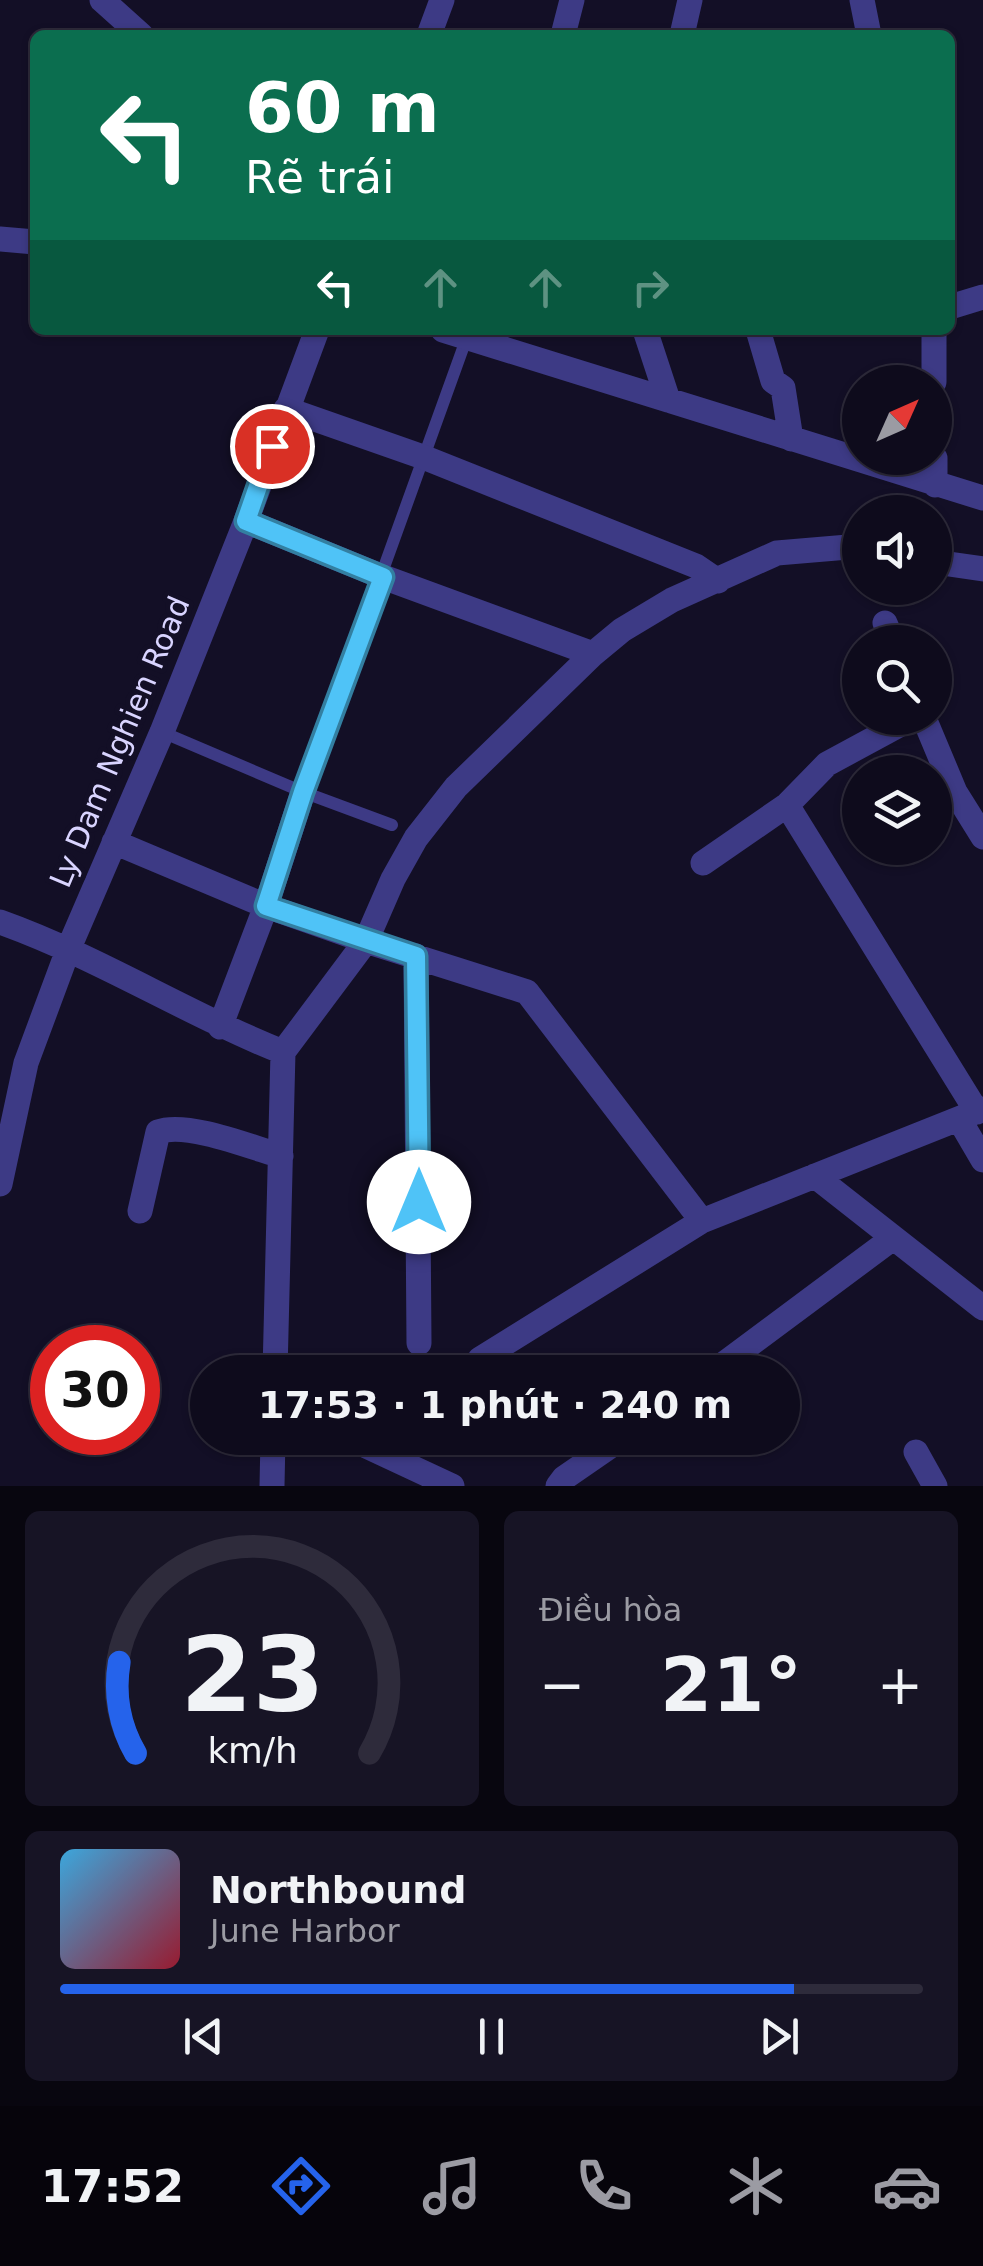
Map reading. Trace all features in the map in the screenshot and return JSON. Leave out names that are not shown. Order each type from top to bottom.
[{"type":"street","points":[[102,0],[135,30]]},
{"type":"street","points":[[431,30],[442,0]]},
{"type":"street","points":[[564,30],[572,0]]},
{"type":"street","points":[[683,30],[690,0]]},
{"type":"street","points":[[862,0],[869,30]]},
{"type":"street","points":[[0,238],[30,241]]},
{"type":"street","points":[[955,305],[983,297]]},
{"type":"street","name":"Ly Dam Nghien Road","points":[[0,1184],[26,1063],[68,950],[162,732],[246,521],[315,335]]},
{"type":"street","points":[[458,335],[983,498]]},
{"type":"street","points":[[647,335],[668,400]]},
{"type":"street","points":[[759,335],[772,381],[783,388],[791,440]]},
{"type":"street","points":[[934,335],[934,365]]},
{"type":"street","points":[[286,409],[423,458],[696,566],[718,581]]},
{"type":"street","points":[[935,475],[935,484]]},
{"type":"street","points":[[246,521],[383,577],[593,654]]},
{"type":"street","points":[[275,1355],[283,1052],[366,941],[392,879],[416,838],[456,787],[622,630],[672,600],[777,553],[842,548]]},
{"type":"street","points":[[952,564],[983,569]]},
{"type":"street","points":[[703,862],[787,804],[827,764],[881,735]]},
{"type":"street","points":[[931,735],[956,792],[983,838]]},
{"type":"street","points":[[220,1027],[266,906],[303,792]]},
{"type":"street","points":[[787,804],[973,1113],[983,1160]]},
{"type":"street","points":[[114,842],[266,906],[527,992],[702,1222]]},
{"type":"street","points":[[0,922],[68,950],[220,1027],[283,1052]]},
{"type":"street","points":[[416,956],[419,1343]]},
{"type":"street","points":[[486,1355],[702,1222],[973,1113]]},
{"type":"street","points":[[140,1211],[158,1132],[168,1128],[281,1156]]},
{"type":"street","points":[[814,1176],[983,1308]]},
{"type":"street","points":[[736,1355],[893,1238]]},
{"type":"street","points":[[916,1452],[935,1486]]},
{"type":"street","points":[[272,1486],[273,1455]]},
{"type":"street","points":[[385,1455],[452,1486]]},
{"type":"street","points":[[558,1486],[597,1455]]},
{"type":"lane","points":[[303,792],[423,458],[455,335]]},
{"type":"lane","points":[[162,732],[392,825]]},
{"type":"route","points":[[272,446],[246,521],[383,577],[303,792],[266,906],[416,956],[419,1202]]}]
